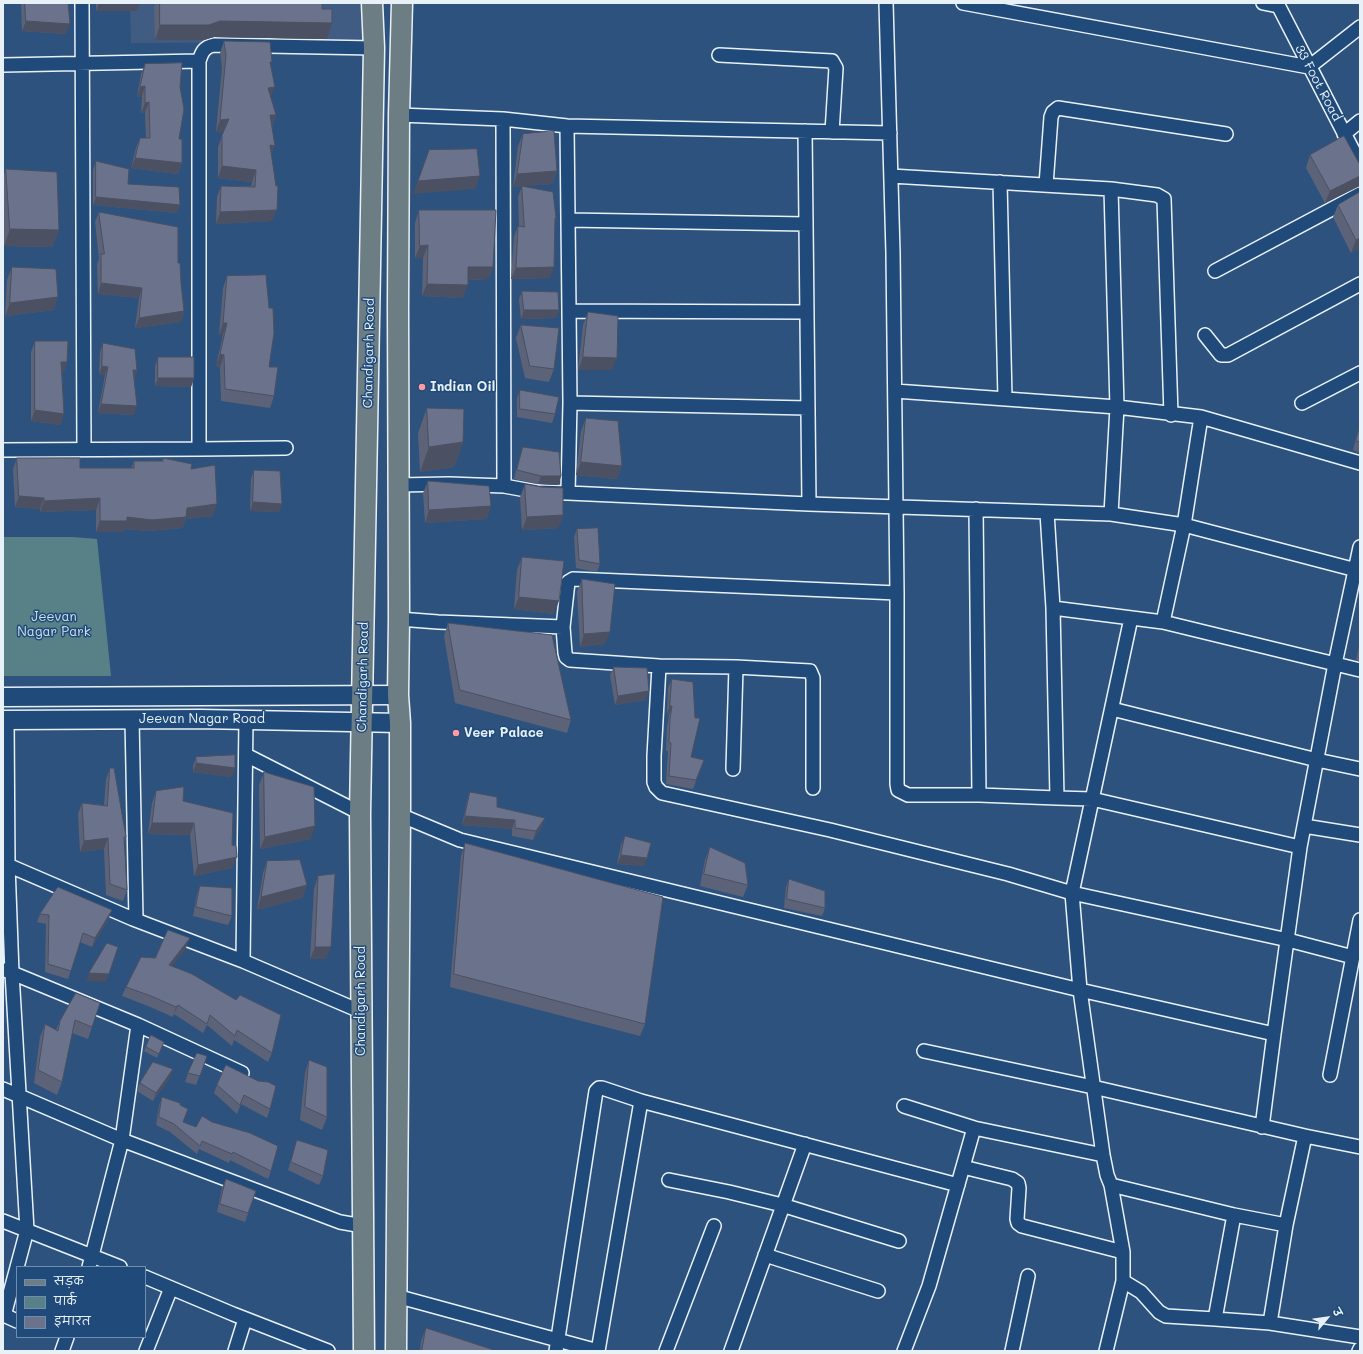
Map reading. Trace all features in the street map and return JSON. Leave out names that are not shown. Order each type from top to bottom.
[{"type":"main road","name":"Chandigarh Road","points":[[364,1351],[360,813],[374,48],[372,3]]},
{"type":"main road","points":[[396,1351],[400,815],[400,723],[398,695],[400,619],[398,485],[399,115],[402,3]]},
{"type":"street","points":[[82,3],[84,449]]},
{"type":"street","points":[[886,3],[895,392],[898,788],[900,791],[908,795],[979,795],[1092,799],[1300,847]]},
{"type":"street","points":[[963,3],[994,6],[1309,67],[1360,27]]},
{"type":"street","points":[[1263,3],[1277,5]]},
{"type":"street","name":"33 Foot Road","points":[[1277,5],[1360,164]]},
{"type":"street","points":[[200,449],[199,61],[202,51],[214,45],[374,48]]},
{"type":"street","points":[[719,55],[832,61],[836,68],[832,132]]},
{"type":"street","points":[[3,65],[199,61]]},
{"type":"street","points":[[1046,185],[1051,117],[1053,112],[1058,108],[1226,134]]},
{"type":"street","points":[[399,115],[503,119],[567,126],[890,133]]},
{"type":"street","points":[[503,119],[504,486]]},
{"type":"street","points":[[1344,134],[1360,121]]},
{"type":"street","points":[[567,126],[570,403],[568,493]]},
{"type":"street","points":[[805,131],[810,504]]},
{"type":"street","points":[[891,176],[1111,189],[1157,195],[1164,199],[1171,414]]},
{"type":"street","points":[[1000,182],[1005,399]]},
{"type":"street","points":[[1111,189],[1117,407],[1111,514]]},
{"type":"street","points":[[1215,271],[1360,194]]},
{"type":"street","points":[[568,220],[806,224]]},
{"type":"street","points":[[1204,335],[1221,355],[1228,355],[1360,284]]},
{"type":"street","points":[[569,311],[807,312]]},
{"type":"street","points":[[1302,403],[1360,373]]},
{"type":"street","points":[[895,392],[1117,407],[1201,417],[1360,463]]},
{"type":"street","points":[[570,403],[808,408]]},
{"type":"street","points":[[1163,622],[1184,525],[1201,417]]},
{"type":"street","points":[[3,450],[286,448]]},
{"type":"street","points":[[398,485],[449,484],[504,486],[537,492],[810,504],[1111,514],[1184,525],[1357,571]]},
{"type":"street","points":[[976,509],[979,795]]},
{"type":"street","points":[[1047,512],[1053,608],[1057,798]]},
{"type":"street","points":[[1262,1127],[1300,847],[1335,664],[1357,571],[1360,547]]},
{"type":"street","points":[[813,788],[813,678],[811,672],[808,670],[659,666],[570,660],[564,653],[563,627],[568,582],[572,578],[897,593]]},
{"type":"street","points":[[1053,608],[1163,622],[1360,670]]},
{"type":"street","points":[[1106,1351],[1123,1281],[1123,1252],[1111,1185],[1107,1175],[1103,1155],[1093,1087],[1080,990],[1072,893],[1131,618]]},
{"type":"street","points":[[400,619],[453,623],[563,627]]},
{"type":"street","points":[[659,666],[654,782],[656,787],[662,793],[830,830],[1008,874],[1072,893],[1288,940],[1353,957]]},
{"type":"street","points":[[734,769],[736,667]]},
{"type":"street","name":"Jeevan Nagar Road","points":[[3,697],[398,695]]},
{"type":"street","points":[[1112,709],[1317,760],[1360,769]]},
{"type":"street","points":[[132,719],[136,920]]},
{"type":"street","name":"Jeevan Nagar Road","points":[[5,720],[132,719],[400,723]]},
{"type":"street","points":[[5,720],[7,972],[19,1096],[27,1230],[7,1289],[5,1314],[10,1319],[16,1322]]},
{"type":"street","points":[[243,961],[246,720]]},
{"type":"street","points":[[246,756],[360,813]]},
{"type":"street","points":[[400,815],[460,840],[1080,990],[1274,1034]]},
{"type":"street","points":[[1304,826],[1360,835]]},
{"type":"street","points":[[5,864],[136,920],[243,961],[362,1012]]},
{"type":"street","points":[[1330,1074],[1360,920]]},
{"type":"street","points":[[7,972],[138,1024],[255,1080]]},
{"type":"street","points":[[91,1261],[122,1140],[138,1024]]},
{"type":"street","points":[[924,1051],[1093,1087],[1262,1127],[1360,1147]]},
{"type":"street","points":[[556,1346],[596,1091],[598,1088],[641,1101],[958,1185]]},
{"type":"street","points":[[3,1089],[122,1140],[340,1222],[363,1226]]},
{"type":"street","points":[[396,1296],[556,1346],[598,1351],[641,1101]]},
{"type":"street","points":[[904,1106],[974,1128],[1103,1155]]},
{"type":"street","points":[[904,1351],[929,1286],[974,1128]]},
{"type":"street","points":[[1270,1323],[1286,1225],[1305,1136]]},
{"type":"street","points":[[734,1350],[782,1205],[805,1144]]},
{"type":"street","points":[[963,1167],[1016,1181],[1019,1188],[1017,1219],[1018,1223],[1022,1226],[1123,1252]]},
{"type":"street","points":[[669,1180],[782,1205],[899,1241]]},
{"type":"street","points":[[1111,1185],[1234,1215],[1286,1225]]},
{"type":"street","points":[[1215,1318],[1234,1215]]},
{"type":"street","points":[[3,1221],[27,1230],[91,1261],[115,1266]]},
{"type":"street","points":[[666,1351],[714,1226]]},
{"type":"street","points":[[765,1255],[878,1291]]},
{"type":"street","points":[[1012,1351],[1028,1276]]},
{"type":"street","points":[[146,1277],[245,1319],[328,1351]]},
{"type":"street","points":[[1123,1281],[1141,1292],[1159,1312],[1166,1316],[1215,1318],[1270,1323],[1360,1337]]},
{"type":"street","points":[[146,1351],[171,1288]]},
{"type":"street","points":[[235,1351],[245,1319]]},
{"type":"street","points":[[62,1351],[67,1338]]},
{"type":"shaded area","points":[[130,3],[367,3],[369,42],[131,43]]},
{"type":"green space","name":"Jeevan Nagar Park","points":[[3,537],[73,537],[97,539],[111,676],[3,676]]},
{"type":"building","points":[[25,3],[68,3],[70,24],[26,21]]},
{"type":"building","points":[[160,3],[322,3],[322,9],[332,9],[332,23],[220,21],[209,25],[160,25]]},
{"type":"building","points":[[224,41],[270,42],[272,62],[270,62],[275,87],[268,88],[276,115],[270,115],[275,146],[270,145],[276,186],[278,186],[277,210],[220,212],[221,186],[255,187],[256,170],[222,166],[222,135],[229,119],[220,120],[226,55]]},
{"type":"building","points":[[182,63],[180,87],[184,109],[179,139],[182,139],[182,163],[135,158],[140,138],[150,138],[149,102],[145,103],[145,86],[140,87],[145,64]]},
{"type":"building","points":[[554,131],[557,171],[517,174],[523,134]]},
{"type":"building","points":[[1344,136],[1360,165],[1360,176],[1330,191],[1310,155]]},
{"type":"building","points":[[477,149],[480,176],[418,181],[429,150]]},
{"type":"building","points":[[96,161],[129,169],[128,184],[179,187],[180,205],[96,197]]},
{"type":"building","points":[[6,169],[57,172],[59,230],[10,229]]},
{"type":"building","points":[[522,186],[553,192],[556,218],[554,267],[516,268],[518,226],[524,227]]},
{"type":"building","points":[[1360,192],[1360,238],[1356,240],[1338,205]]},
{"type":"building","points":[[419,210],[496,210],[493,267],[468,267],[468,285],[427,284],[428,245],[420,246]]},
{"type":"building","points":[[99,212],[178,227],[178,263],[180,263],[184,311],[139,318],[142,288],[101,283],[101,254],[104,254]]},
{"type":"building","points":[[12,267],[56,269],[58,297],[10,303]]},
{"type":"building","points":[[266,275],[269,308],[273,308],[274,333],[269,367],[278,367],[274,396],[225,389],[224,355],[220,354],[227,323],[223,323],[227,276]]},
{"type":"building","points":[[522,291],[558,292],[559,310],[524,310]]},
{"type":"building","points":[[588,312],[618,316],[617,358],[583,357]]},
{"type":"building","points":[[521,325],[559,328],[554,369],[530,366]]},
{"type":"building","points":[[35,341],[68,341],[67,362],[61,362],[64,414],[35,410]]},
{"type":"building","points":[[103,343],[135,349],[137,370],[133,370],[137,406],[101,404],[108,367],[102,366]]},
{"type":"building","points":[[158,357],[194,357],[194,378],[158,378]]},
{"type":"building","points":[[520,390],[559,397],[555,414],[520,409]]},
{"type":"building","points":[[427,408],[464,409],[463,442],[429,447]]},
{"type":"building","points":[[586,418],[618,421],[622,466],[581,462]]},
{"type":"building","points":[[1360,426],[1360,442],[1356,441]]},
{"type":"building","points":[[523,447],[559,452],[561,476],[541,476],[517,470]]},
{"type":"building","points":[[17,458],[80,458],[80,468],[134,468],[134,461],[163,461],[163,458],[192,464],[191,469],[215,465],[217,504],[187,508],[186,517],[152,520],[127,517],[127,521],[100,521],[100,498],[44,501],[44,498],[19,496]]},
{"type":"building","points":[[254,470],[280,471],[282,504],[253,502]]},
{"type":"building","points":[[428,481],[489,486],[491,506],[429,510]]},
{"type":"building","points":[[525,484],[541,487],[563,488],[563,515],[527,517]]},
{"type":"building","points":[[598,528],[600,564],[579,560],[577,529]]},
{"type":"building","points":[[522,557],[564,561],[559,601],[519,597]]},
{"type":"building","points":[[582,579],[615,584],[610,632],[584,634]]},
{"type":"building","points":[[448,623],[552,635],[571,720],[460,690]]},
{"type":"building","points":[[614,667],[647,668],[649,691],[618,696]]},
{"type":"building","points":[[672,679],[693,682],[695,718],[700,718],[691,757],[704,760],[696,780],[669,776]]},
{"type":"building","points":[[235,755],[235,768],[196,763],[196,757]]},
{"type":"building","points":[[110,768],[114,768],[126,837],[124,837],[127,890],[110,884],[108,838],[84,841],[82,803],[107,806]]},
{"type":"building","points":[[264,772],[314,787],[315,826],[265,837]]},
{"type":"building","points":[[184,787],[183,801],[233,813],[232,845],[236,846],[237,857],[198,865],[194,823],[152,823],[156,791]]},
{"type":"building","points":[[470,792],[497,797],[497,807],[545,818],[536,831],[515,828],[515,820],[465,816]]},
{"type":"building","points":[[625,836],[651,843],[647,858],[621,855]]},
{"type":"building","points":[[465,843],[663,897],[645,1024],[454,974]]},
{"type":"building","points":[[710,847],[745,863],[748,885],[704,874]]},
{"type":"building","points":[[300,860],[307,885],[261,897],[267,861]]},
{"type":"building","points":[[335,874],[331,947],[315,947],[318,876]]},
{"type":"building","points":[[789,879],[825,891],[825,908],[787,899]]},
{"type":"building","points":[[200,886],[232,888],[232,916],[196,907]]},
{"type":"building","points":[[58,887],[112,910],[95,938],[83,933],[71,971],[48,964],[49,915],[40,914]]},
{"type":"building","points":[[168,930],[190,938],[169,965],[192,974],[236,1000],[240,995],[281,1015],[272,1053],[237,1030],[235,1036],[210,1015],[207,1024],[178,1005],[176,1007],[126,987],[141,957],[155,958]]},
{"type":"building","points":[[107,943],[118,947],[109,974],[89,973]]},
{"type":"building","points":[[76,993],[100,1003],[92,1027],[75,1020],[62,1082],[38,1070],[45,1024],[58,1031],[60,1021]]},
{"type":"building","points":[[151,1035],[164,1042],[159,1054],[146,1047]]},
{"type":"building","points":[[197,1053],[207,1056],[200,1076],[188,1073]]},
{"type":"building","points":[[309,1060],[327,1067],[327,1117],[305,1107]]},
{"type":"building","points":[[153,1062],[173,1069],[156,1093],[140,1083]]},
{"type":"building","points":[[226,1065],[258,1081],[268,1082],[276,1086],[270,1109],[244,1095],[240,1105],[217,1085]]},
{"type":"building","points":[[162,1097],[180,1103],[180,1105],[188,1109],[183,1122],[196,1127],[202,1116],[212,1122],[250,1133],[278,1146],[271,1171],[233,1152],[232,1154],[202,1141],[200,1146],[174,1124],[159,1117]]},
{"type":"building","points":[[297,1140],[328,1150],[323,1176],[291,1162]]},
{"type":"building","points":[[226,1179],[256,1191],[248,1213],[220,1204]]},
{"type":"building","points":[[426,1328],[497,1351],[422,1351]]},
{"type":"place","name":"Indian Oil","points":[[422,387]]},
{"type":"place","name":"Veer Palace","points":[[456,733]]}]
